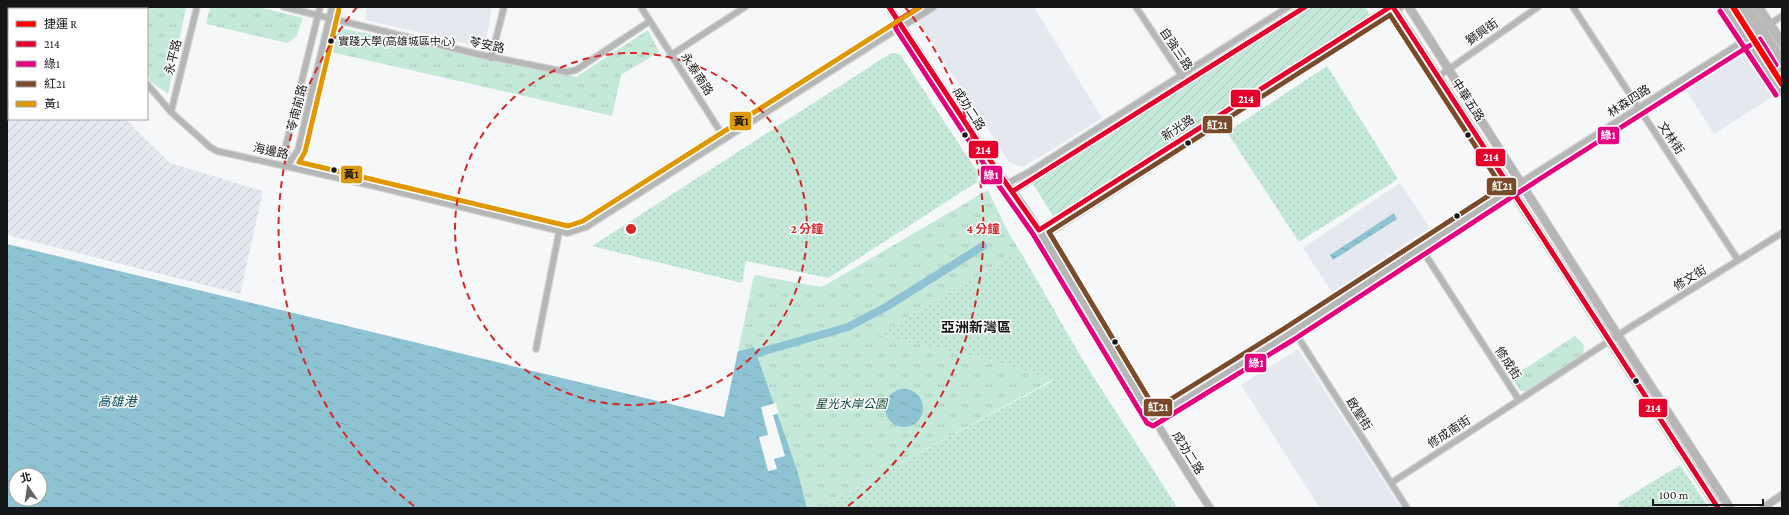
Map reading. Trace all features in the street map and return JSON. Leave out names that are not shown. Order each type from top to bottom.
[{"type":"main road","name":"中華五路","points":[[1409,7],[1522,182],[1617,335],[1730,508]]},
{"type":"main road","points":[[1726,7],[1759,31],[1782,44]]},
{"type":"main road","points":[[1736,7],[1759,31],[1782,61]]},
{"type":"main road","points":[[1747,7],[1782,78]]},
{"type":"main road","points":[[1758,7],[1759,31],[1782,91]]},
{"type":"main road","name":"中華五路","points":[[1392,8],[1439,76],[1718,508]]},
{"type":"street","name":"永平路","points":[[171,112],[196,7]]},
{"type":"street","name":"苓安路","points":[[284,7],[491,58],[566,72],[576,70],[650,21]]},
{"type":"street","name":"苓南前路","points":[[287,166],[286,145],[320,7]]},
{"type":"street","name":"苓南前路","points":[[287,166],[298,150],[332,7]]},
{"type":"street","points":[[491,58],[504,7]]},
{"type":"street","name":"永泰南路","points":[[641,7],[725,139]]},
{"type":"street","points":[[671,55],[745,7]]},
{"type":"street","name":"成功二路","points":[[889,7],[996,169],[1013,191],[1039,230],[1153,418],[1210,508]]},
{"type":"street","points":[[902,26],[933,7]]},
{"type":"street","name":"自強三路","points":[[1136,7],[1186,82]]},
{"type":"street","points":[[1008,184],[1288,7]]},
{"type":"street","points":[[1013,191],[1305,7]]},
{"type":"street","name":"獅興街","points":[[1439,76],[1538,7]]},
{"type":"street","name":"文林街","points":[[1573,7],[1738,260]]},
{"type":"street","name":"新光路","points":[[1039,230],[1392,8]]},
{"type":"street","name":"新光路","points":[[1043,237],[1392,8]]},
{"type":"street","name":"林森四路","points":[[1512,189],[1782,16]]},
{"type":"street","name":"海邊路","points":[[148,85],[171,112],[210,147],[217,151],[287,166],[568,233],[577,232],[586,227],[902,26]]},
{"type":"street","points":[[1153,418],[1294,331],[1512,189]]},
{"type":"street","points":[[536,349],[560,232]]},
{"type":"street","name":"修文街","points":[[1609,341],[1782,234]]},
{"type":"street","name":"修成街","points":[[1421,248],[1519,400]]},
{"type":"street","name":"啟聖街","points":[[1294,331],[1407,508]]},
{"type":"street","points":[[1519,400],[1609,341]]},
{"type":"street","name":"修成南街","points":[[1391,483],[1519,400]]},
{"type":"street","points":[[1763,508],[1782,495]]},
{"type":"shaded area","points":[[367,7],[492,7],[486,40],[477,46],[365,20]]},
{"type":"shaded area","points":[[909,7],[1034,7],[1102,118],[1022,167],[1009,162]]},
{"type":"shaded area","points":[[7,36],[8,120],[126,120],[170,163],[263,191],[240,294],[7,235]]},
{"type":"shaded area","points":[[1740,52],[1749,53],[1775,95],[1714,134],[1684,87]]},
{"type":"shaded area","points":[[1400,183],[1430,228],[1332,292],[1303,248]]},
{"type":"shaded area","points":[[1298,349],[1401,508],[1320,508],[1241,385]]},
{"type":"green space","points":[[186,7],[168,94],[151,82],[148,76],[148,8],[122,8]]},
{"type":"green space","points":[[210,7],[258,7],[303,18],[296,37],[287,43],[206,24]]},
{"type":"green space","points":[[1311,7],[1365,7],[1370,16],[1053,216],[1033,184]]},
{"type":"green space","points":[[336,27],[576,77],[648,30],[659,52],[621,75],[612,116],[331,52]]},
{"type":"green space","points":[[891,53],[900,54],[978,173],[977,182],[828,278],[746,261],[742,283],[592,246]]},
{"type":"green space","points":[[1327,66],[1398,179],[1299,242],[1227,132]]},
{"type":"green space","name":"星光水岸公園","points":[[988,190],[1008,232],[1020,251],[878,335],[994,361],[1054,379],[819,508],[807,508],[754,347],[738,351],[754,275],[822,287]]},
{"type":"green space","points":[[1020,251],[1084,362],[1177,507],[819,508],[1054,380],[994,361],[878,335]]},
{"type":"green space","points":[[1575,336],[1584,345],[1583,354],[1526,391],[1520,391],[1512,377]]},
{"type":"green space","points":[[1680,465],[1709,508],[1621,508],[1618,503]]},
{"type":"water","points":[[1394,213],[1397,219],[1333,260],[1330,255]]},
{"type":"water","name":"高雄港","points":[[7,244],[724,417],[738,351],[754,347],[797,470],[807,508],[7,508]]},
{"type":"water","points":[[904,389],[914,392],[920,398],[923,408],[920,418],[914,424],[904,427],[894,424],[888,418],[885,408],[888,398],[894,392]]},
{"type":"pier","points":[[776,403],[779,413],[773,415],[785,456],[774,459],[777,469],[768,471],[759,437],[768,435],[761,407]]},
{"type":"waterway","points":[[757,353],[848,327],[886,307],[983,246]]},
{"type":"metro line","name":"R","points":[[1733,7],[1782,84]]},
{"type":"transit line","name":"214","points":[[889,7],[996,169],[1039,230],[1390,7]]},
{"type":"transit line","name":"綠1","points":[[920,7],[897,21],[895,24],[896,29],[990,173],[1033,234],[1147,423],[1153,426],[1293,340],[1538,180],[1760,39],[1776,65]]},
{"type":"transit line","name":"黃1","points":[[339,9],[305,152],[299,162],[568,226],[583,221],[920,7]]},
{"type":"transit line","name":"214","points":[[1013,191],[1305,7]]},
{"type":"transit line","name":"214","points":[[1393,7],[1718,508]]},
{"type":"transit line","name":"綠1","points":[[1720,11],[1776,95]]},
{"type":"transit line","name":"紅21","points":[[1390,15],[1502,187],[1285,328],[1155,409],[1049,232],[1390,15]]},
{"type":"place","name":"實踐大學(高雄城區中心)","points":[[331,41]]},
{"type":"district","name":"亞洲新灣區","points":[[976,327]]}]
